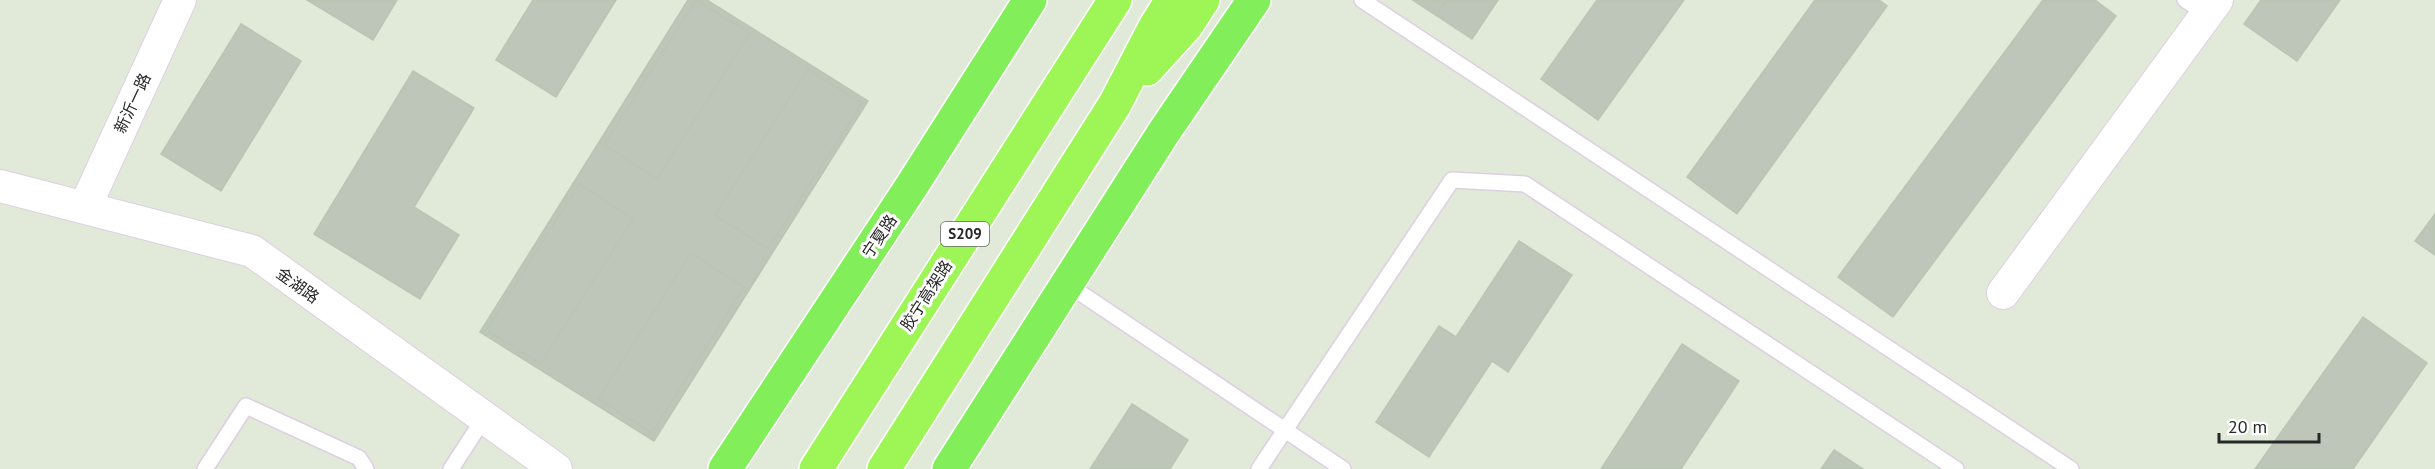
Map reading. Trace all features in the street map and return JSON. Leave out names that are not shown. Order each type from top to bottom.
[{"type":"highway","name":"胶宁高架路","points":[[816,469],[1115,0]]},
{"type":"highway","points":[[884,469],[1115,104],[1155,27],[1172,0]]},
{"type":"highway","points":[[1115,104],[1186,26],[1203,0]]},
{"type":"main road","name":"宁夏路","points":[[724,469],[911,187],[1030,0]]},
{"type":"main road","points":[[949,469],[1164,132],[1254,0]]},
{"type":"street","name":"新沂一路","points":[[85,207],[180,0]]},
{"type":"street","points":[[2003,293],[2203,5]]},
{"type":"street","name":"金湖路","points":[[0,186],[252,252],[556,469]]},
{"type":"lane","points":[[1362,0],[2071,469]]},
{"type":"lane","points":[[1259,469],[1452,180],[1525,184],[1956,469]]},
{"type":"lane","points":[[1067,284],[1284,432],[1343,469]]},
{"type":"lane","points":[[205,469],[246,406],[359,458],[366,469]]},
{"type":"lane","points":[[451,469],[484,418]]},
{"type":"building","points":[[307,0],[397,0],[373,40]]},
{"type":"building","points":[[533,0],[616,0],[556,97],[496,60]]},
{"type":"building","points":[[688,0],[707,0],[868,101],[654,441],[480,332]]},
{"type":"building","points":[[696,0],[750,33],[657,179],[604,145]]},
{"type":"building","points":[[1413,0],[1498,0],[1472,39]]},
{"type":"building","points":[[1413,0],[1446,0],[1436,15]]},
{"type":"building","points":[[1597,0],[1684,0],[1598,120],[1541,79]]},
{"type":"building","points":[[1815,0],[1879,0],[1887,6],[1737,214],[1687,177]]},
{"type":"building","points":[[2043,0],[2095,0],[2116,16],[1893,317],[1838,277]]},
{"type":"building","points":[[2261,0],[2340,0],[2297,61],[2244,24]]},
{"type":"building","points":[[241,24],[301,61],[221,191],[161,154]]},
{"type":"building","points":[[808,69],[862,103],[768,249],[715,215]]},
{"type":"building","points":[[413,71],[474,108],[414,207],[459,235],[420,299],[314,234]]},
{"type":"building","points":[[579,184],[633,219],[540,364],[487,330]]},
{"type":"building","points":[[2435,214],[2435,255],[2415,241]]},
{"type":"building","points":[[1519,241],[1572,275],[1508,372],[1492,361],[1429,457],[1376,422],[1439,326],[1456,337]]},
{"type":"building","points":[[691,253],[744,287],[652,433],[598,399]]},
{"type":"building","points":[[2363,317],[2427,363],[2353,469],[2255,469]]},
{"type":"building","points":[[1682,344],[1739,381],[1681,469],[1601,469]]},
{"type":"building","points":[[1132,404],[1188,440],[1170,469],[1090,469]]},
{"type":"building","points":[[1834,450],[1863,469],[1821,469]]}]
